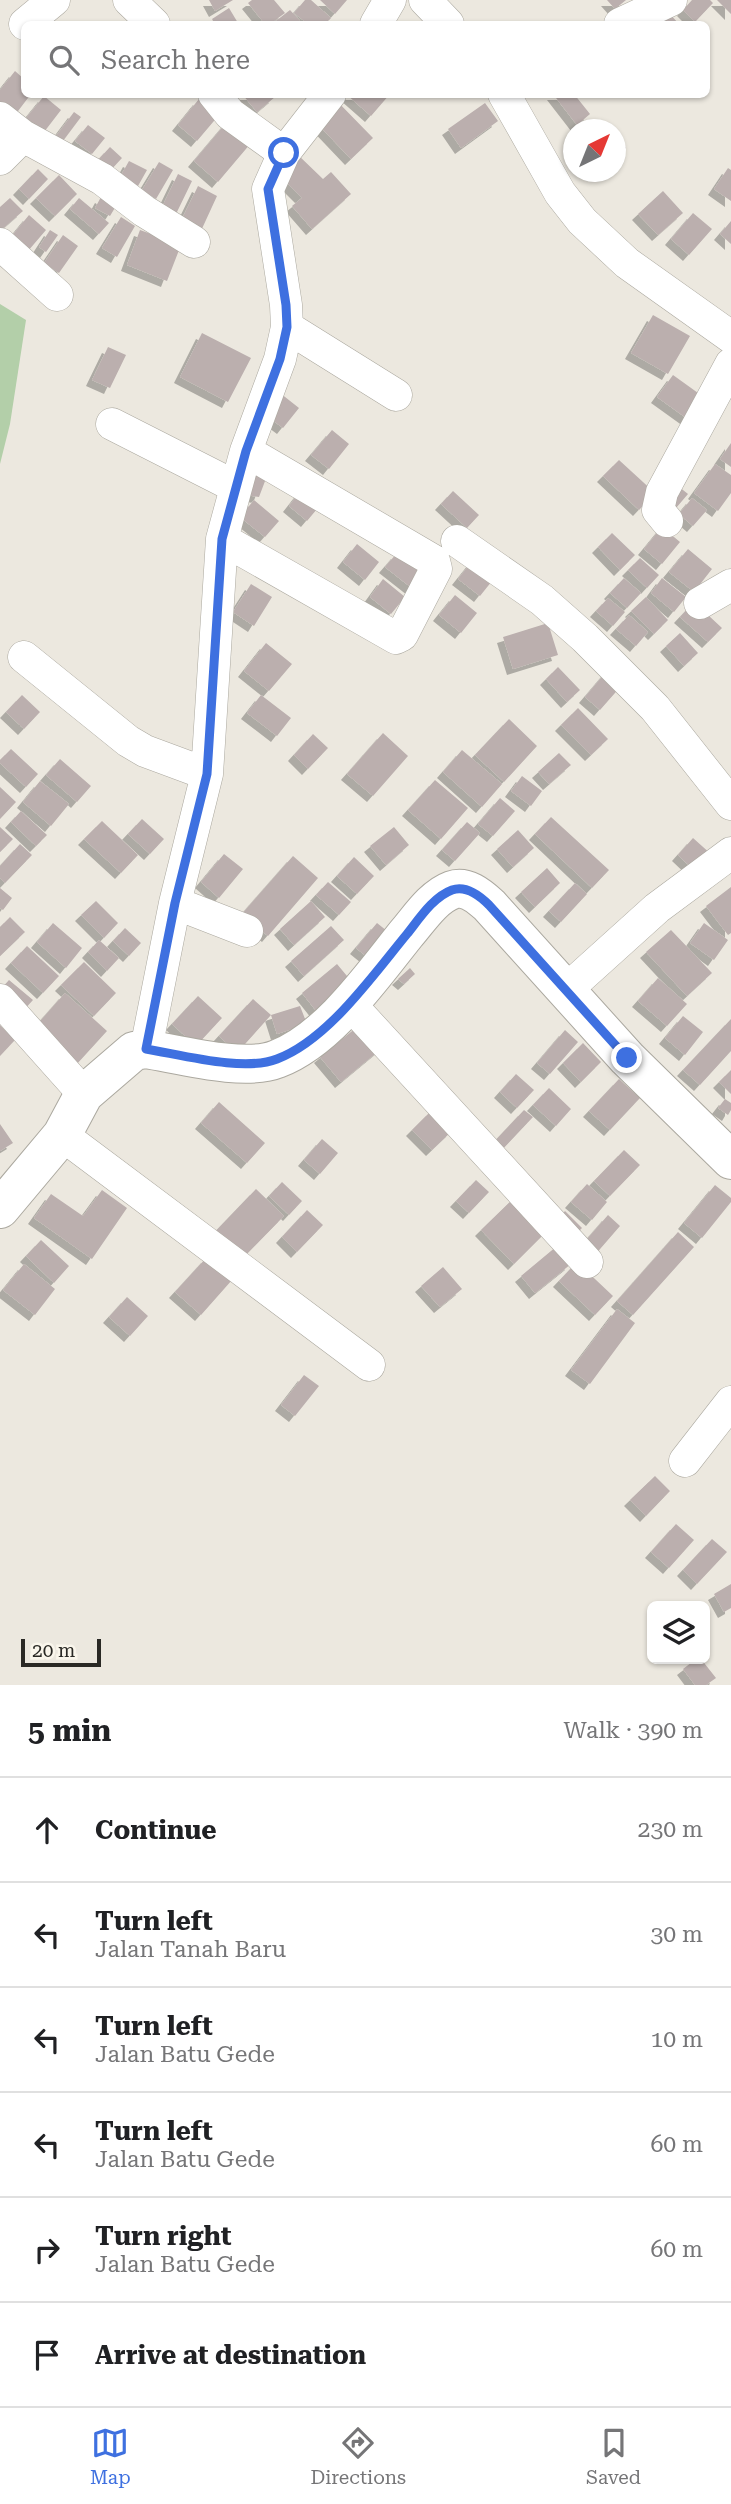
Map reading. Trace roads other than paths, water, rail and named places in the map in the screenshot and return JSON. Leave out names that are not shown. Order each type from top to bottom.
[{"type":"street","points":[[30,21],[54,0]]},
{"type":"street","points":[[129,0],[151,21]]},
{"type":"street","points":[[378,21],[390,0]]},
{"type":"street","points":[[425,0],[446,21]]},
{"type":"street","points":[[626,21],[671,0]]},
{"type":"street","points":[[217,98],[230,114],[284,153]]},
{"type":"street","points":[[146,1049],[175,903],[207,774],[222,539],[246,451],[280,359],[287,327],[268,189],[284,153],[327,98]]},
{"type":"street","points":[[506,98],[559,193],[582,221],[627,264],[731,337]]},
{"type":"street","points":[[0,159],[11,127],[102,179],[144,211],[194,242]]},
{"type":"street","points":[[0,244],[57,295]]},
{"type":"street","points":[[287,327],[396,395]]},
{"type":"street","points":[[667,521],[658,510],[662,492],[731,364]]},
{"type":"street","points":[[112,424],[236,487]]},
{"type":"street","points":[[222,539],[396,638],[402,635],[436,569],[434,561],[246,451]]},
{"type":"street","points":[[457,541],[542,600],[585,638],[655,708],[731,804]]},
{"type":"street","points":[[700,603],[731,585]]},
{"type":"street","points":[[24,657],[128,741],[145,751],[207,774]]},
{"type":"street","points":[[565,991],[657,908],[731,853]]},
{"type":"street","points":[[0,1209],[62,1135],[84,1094],[134,1052],[146,1049],[253,1065],[276,1060],[292,1052],[350,1004],[433,903],[452,890],[461,888],[470,891],[489,905],[565,991],[671,1103],[731,1160]]},
{"type":"street","points":[[175,903],[247,931]]},
{"type":"street","points":[[0,1000],[84,1094]]},
{"type":"street","points":[[350,1004],[587,1262]]},
{"type":"street","points":[[62,1135],[369,1365]]},
{"type":"street","points":[[685,1461],[731,1402]]}]
